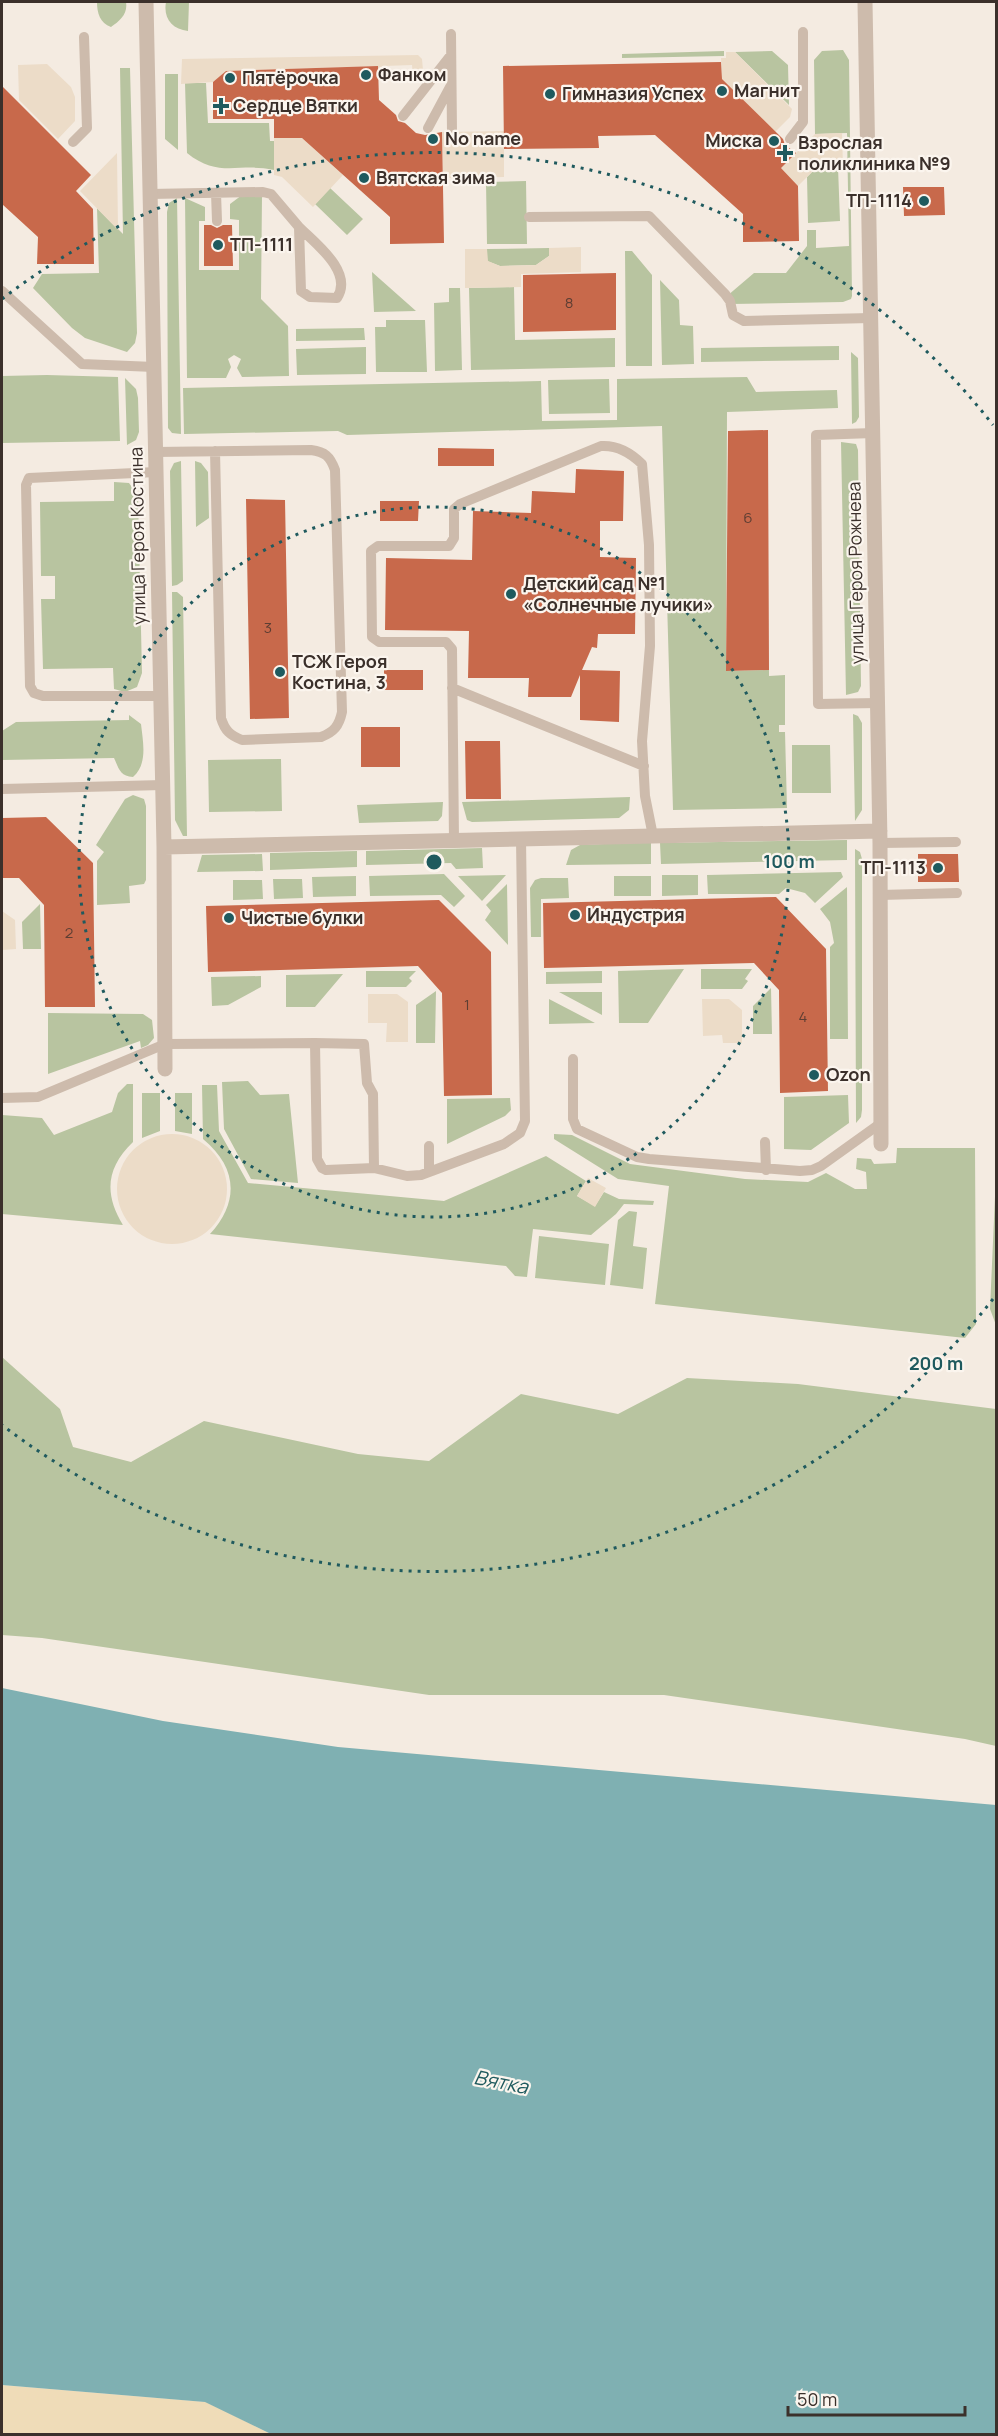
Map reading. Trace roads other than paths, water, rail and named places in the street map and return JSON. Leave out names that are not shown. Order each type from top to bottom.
[{"type":"street","name":"улица Героя Костина","points":[[146,2],[163,785],[165,1069]]},
{"type":"street","name":"улица Героя Рожнева","points":[[865,2],[880,837],[881,1144]]},
{"type":"street","points":[[164,847],[653,836],[880,837]]},
{"type":"lane","points":[[790,139],[803,122],[803,32]]},
{"type":"lane","points":[[451,34],[452,132]]},
{"type":"lane","points":[[73,142],[87,128],[84,37]]},
{"type":"lane","points":[[403,116],[451,55]]},
{"type":"lane","points":[[428,128],[451,84]]},
{"type":"lane","points":[[150,194],[264,192],[271,195],[338,268],[340,291],[337,298],[310,297],[301,291],[299,227]]},
{"type":"lane","points":[[216,193],[217,221]]},
{"type":"lane","points":[[529,217],[649,216],[726,294],[733,315],[738,319],[871,318]]},
{"type":"lane","points":[[2,291],[82,364],[154,367]]},
{"type":"lane","points":[[873,433],[816,435],[818,704],[878,703]]},
{"type":"lane","points":[[454,840],[452,649],[446,642],[379,642],[372,637],[371,551],[378,546],[449,546],[454,538],[454,510],[460,504],[601,446],[612,446],[634,456],[642,464],[649,545],[650,646],[642,741],[645,796],[653,836]]},
{"type":"lane","points":[[155,452],[215,451],[311,450],[323,452],[331,459],[335,470],[342,712],[339,724],[330,733],[321,737],[242,740],[232,736],[225,729],[221,718],[215,451]]},
{"type":"lane","points":[[156,472],[29,478],[26,485],[30,686],[33,693],[43,696],[161,696]]},
{"type":"lane","points":[[452,688],[644,766]]},
{"type":"lane","points":[[2,789],[163,785]]},
{"type":"lane","points":[[880,837],[956,842]]},
{"type":"lane","points":[[315,1042],[319,1164],[326,1170],[374,1168],[406,1176],[429,1172],[513,1139],[520,1133],[525,1121],[521,838]]},
{"type":"lane","points":[[880,895],[957,893]]},
{"type":"lane","points":[[2,1098],[38,1097],[165,1044],[315,1042],[364,1044],[368,1083],[373,1094],[374,1168]]},
{"type":"lane","points":[[573,1059],[573,1119],[577,1129],[637,1156],[766,1170],[812,1170],[881,1123]]},
{"type":"lane","points":[[765,1142],[766,1170]]},
{"type":"lane","points":[[429,1146],[429,1172]]},
{"type":"water","name":"Вятка","points":[[2,1688],[163,1721],[338,1747],[996,1805],[996,2434],[271,2434],[205,2402],[2,2385]]},
{"type":"place","name":"Фанком","points":[[366,75]]},
{"type":"place","name":"Пятёрочка","points":[[230,78]]},
{"type":"place","name":"Магнит","points":[[722,91]]},
{"type":"place","name":"Гимназия Успех","points":[[550,94]]},
{"type":"place","name":"Сердце Вятки","points":[[221,106]]},
{"type":"place","name":"No name","points":[[433,139]]},
{"type":"place","name":"Миска","points":[[774,141]]},
{"type":"place","name":"Взрослая поликлиника №9","points":[[785,153]]},
{"type":"place","name":"Вятская зима","points":[[364,178]]},
{"type":"place","name":"ТП-1114","points":[[924,201]]},
{"type":"place","name":"ТП-1111","points":[[218,245]]},
{"type":"place","name":"Детский сад №1 «Солнечные лучики»","points":[[511,594]]},
{"type":"place","name":"ТСЖ Героя Костина, 3","points":[[280,672]]},
{"type":"place","name":"ТП-1113","points":[[938,868]]},
{"type":"place","name":"Индустрия","points":[[575,915]]},
{"type":"place","name":"Чистые булки","points":[[229,918]]},
{"type":"place","name":"Ozon","points":[[814,1075]]}]
